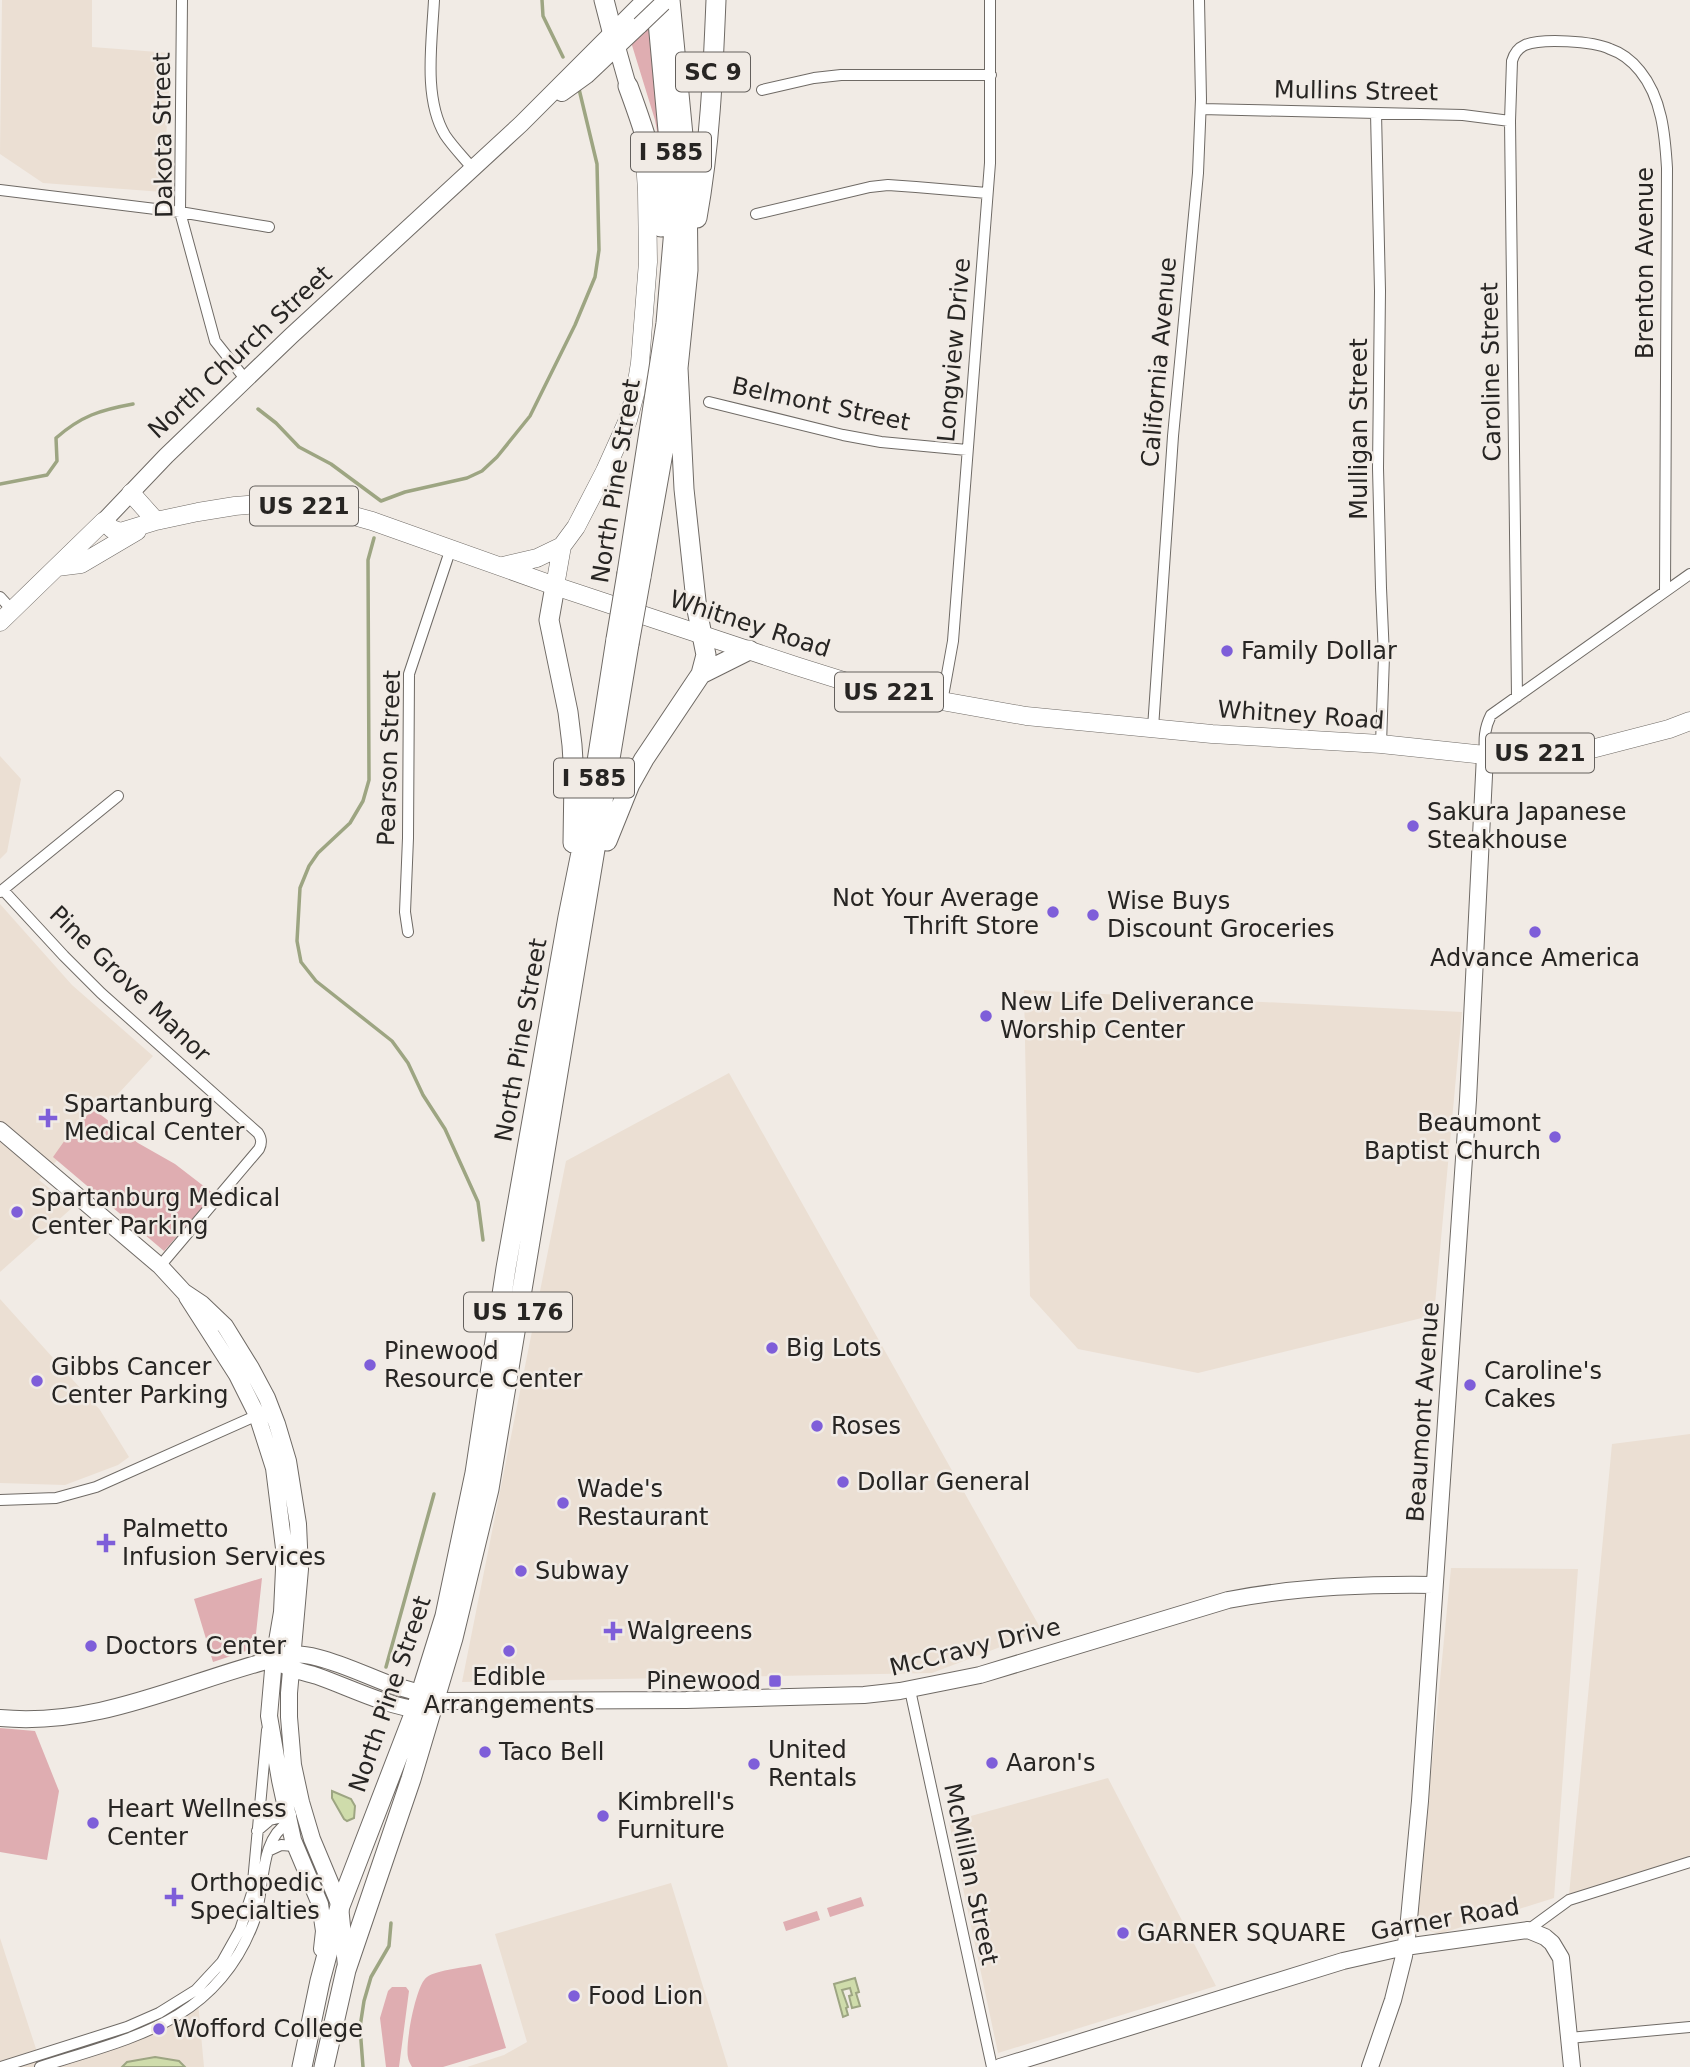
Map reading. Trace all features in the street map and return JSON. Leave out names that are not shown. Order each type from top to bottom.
[{"type":"highway","points":[[604,0],[614,39]]},
{"type":"highway","name":"SC 9","points":[[688,270],[706,169],[716,0]]},
{"type":"highway","name":"North Pine Street","points":[[634,575],[678,368],[688,270],[687,165],[664,1]]},
{"type":"highway","name":"North Pine Street","points":[[302,2067],[320,1981],[340,1906],[463,1601],[489,1489],[576,919],[589,813],[634,575],[666,323],[674,229],[664,1]]},
{"type":"highway","points":[[627,81],[645,132],[657,185],[661,210],[661,278],[667,305]]},
{"type":"highway","points":[[576,919],[630,784],[701,674],[706,654],[697,610],[684,489],[678,368]]},
{"type":"highway","points":[[555,586],[550,620],[568,712],[574,777],[576,919]]},
{"type":"highway","points":[[701,674],[749,650]]},
{"type":"highway","name":"North Pine Street","points":[[324,2067],[346,1970],[411,1779],[424,1701]]},
{"type":"main road","points":[[555,586],[562,546],[576,527],[628,420],[640,363],[648,262],[648,191],[646,163],[627,81]]},
{"type":"main road","points":[[57,567],[81,564],[154,521],[131,493]]},
{"type":"main road","name":"Whitney Road","points":[[104,521],[111,529],[120,531],[154,521],[235,506],[272,503],[306,506],[372,521],[555,586],[863,687],[1026,716],[1251,737],[1381,744],[1485,755]]},
{"type":"main road","name":"North Church Street","points":[[4,610],[57,567],[104,521]]},
{"type":"main road","points":[[501,566],[537,558],[562,546]]},
{"type":"main road","name":"US 221","points":[[1485,755],[1584,751],[1690,721]]},
{"type":"street","name":"Dakota Street","points":[[183,0],[180,212],[215,341],[246,380]]},
{"type":"street","points":[[434,0],[432,99],[445,134],[473,169]]},
{"type":"street","name":"Longview Drive","points":[[942,702],[953,641],[988,193],[992,75],[990,0]]},
{"type":"street","name":"California Avenue","points":[[1153,728],[1172,449],[1198,173],[1201,109],[1199,0]]},
{"type":"street","name":"North Church Street","points":[[104,521],[166,456],[614,39],[640,11],[664,1]]},
{"type":"street","points":[[614,39],[627,81]]},
{"type":"street","name":"North Church Street","points":[[521,124],[593,69],[614,39]]},
{"type":"street","name":"Brenton Avenue","points":[[1520,48],[1533,43],[1560,41],[1587,43],[1611,49],[1632,62],[1641,72],[1658,107],[1667,168],[1665,591]]},
{"type":"street","name":"Caroline Street","points":[[1517,697],[1510,121],[1512,61],[1520,48]]},
{"type":"street","points":[[593,69],[610,70],[627,81]]},
{"type":"street","points":[[762,90],[841,75],[992,75]]},
{"type":"street","name":"Mullins Street","points":[[1201,109],[1464,115],[1510,121]]},
{"type":"street","name":"Mulligan Street","points":[[1376,113],[1380,291],[1378,468],[1384,656],[1381,744]]},
{"type":"street","points":[[755,214],[879,186],[988,193]]},
{"type":"street","points":[[0,190],[180,212],[269,227]]},
{"type":"street","name":"Belmont Street","points":[[709,402],[843,435],[881,442],[967,450]]},
{"type":"street","name":"Pearson Street","points":[[408,932],[405,912],[409,674],[451,548]]},
{"type":"street","points":[[1485,755],[1484,736],[1491,715],[1690,573]]},
{"type":"street","name":"Beaumont Avenue","points":[[1370,2067],[1393,2000],[1405,1947],[1420,1801],[1468,1100],[1485,755]]},
{"type":"street","points":[[2,891],[118,796]]},
{"type":"street","name":"Pine Grove Manor","points":[[2,891],[101,993],[261,1138],[259,1149],[160,1266]]},
{"type":"street","points":[[0,1129],[160,1266],[184,1292],[264,1412],[288,1461],[298,1524],[300,1569],[289,1705],[295,1846],[315,1890],[323,1917],[320,1981]]},
{"type":"street","points":[[0,1500],[56,1497],[86,1490],[264,1412]]},
{"type":"street","points":[[1,2067],[127,2027],[159,2013],[196,1990],[222,1962],[240,1930],[252,1893],[274,1658],[282,1612],[284,1548],[264,1412]]},
{"type":"street","name":"McCravy Drive","points":[[274,1658],[291,1662],[308,1673],[391,1704],[424,1701],[864,1695],[910,1690],[980,1675],[1228,1600],[1266,1592],[1404,1584],[1434,1585]]},
{"type":"street","points":[[0,1718],[38,1720],[95,1714],[274,1658]]},
{"type":"street","name":"McMillan Street","points":[[910,1690],[992,2067]]},
{"type":"street","points":[[269,1716],[280,1780],[294,1817],[312,1839],[340,1906],[346,1970]]},
{"type":"street","points":[[263,1768],[280,1780]]},
{"type":"street","points":[[257,1831],[271,1819],[294,1817]]},
{"type":"street","points":[[40,2067],[165,2023],[182,2014],[209,1993],[237,1957],[253,1926],[260,1904],[268,1851],[275,1833],[294,1817]]},
{"type":"street","points":[[268,1851],[281,1845],[295,1846]]},
{"type":"street","name":"Garner Road","points":[[1000,2067],[1343,1961],[1405,1947],[1528,1930],[1569,1900],[1690,1862]]},
{"type":"street","points":[[1528,1930],[1545,1937],[1561,1958],[1572,2067]]},
{"type":"street","points":[[1569,2038],[1690,2027]]},
{"type":"shaded area","points":[[2,0],[92,0],[92,47],[171,53],[163,192],[43,183],[0,154]]},
{"type":"shaded area","points":[[656,17],[670,200],[655,120],[631,42]]},
{"type":"shaded area","points":[[0,756],[21,779],[7,852],[0,859]]},
{"type":"shaded area","name":"Spartanburg Medical Center","points":[[0,904],[72,985],[153,1056],[39,1180],[73,1207],[0,1272]]},
{"type":"shaded area","points":[[1024,990],[1462,1012],[1434,1315],[1198,1373],[1078,1349],[1030,1296]]},
{"type":"shaded area","points":[[729,1073],[1042,1631],[932,1673],[462,1682],[566,1161]]},
{"type":"shaded area","points":[[93,1109],[138,1143],[175,1164],[214,1194],[164,1251],[53,1157]]},
{"type":"shaded area","name":"Gibbs Cancer Center Parking","points":[[0,1299],[100,1410],[129,1457],[118,1465],[65,1485],[0,1483]]},
{"type":"shaded area","points":[[1690,1434],[1690,1857],[1569,1895],[1612,1444]]},
{"type":"shaded area","points":[[1451,1568],[1578,1569],[1554,1898],[1439,1934],[1416,1926]]},
{"type":"shaded area","points":[[262,1578],[255,1643],[249,1650],[213,1662],[194,1599]]},
{"type":"shaded area","points":[[0,1728],[35,1731],[59,1791],[47,1860],[0,1852]]},
{"type":"shaded area","name":"GARNER SQUARE","points":[[1108,1778],[1216,1986],[998,2053],[949,1822]]},
{"type":"shaded area","points":[[332,1791],[351,1799],[355,1806],[354,1818],[347,1821],[344,1819],[332,1798]]},
{"type":"shaded area","points":[[671,1883],[728,2067],[467,2067],[504,2055],[527,2042],[495,1934]]},
{"type":"shaded area","points":[[861,1897],[864,1906],[830,1917],[827,1908]]},
{"type":"shaded area","points":[[817,1911],[820,1920],[786,1931],[783,1922]]},
{"type":"shaded area","name":"Wofford College","points":[[0,1938],[38,2055],[198,2002],[204,2067],[0,2067]]},
{"type":"shaded area","points":[[481,1964],[506,2048],[443,2067],[412,2067],[408,2058],[408,2040],[415,2002],[423,1982],[438,1972]]},
{"type":"shaded area","points":[[855,1978],[860,2006],[852,2008],[850,1988],[842,1990],[848,2007],[848,2015],[843,2017],[834,1984]]},
{"type":"shaded area","points":[[392,1987],[406,1987],[409,1991],[399,2067],[386,2067],[380,2018],[388,1991]]},
{"type":"shaded area","points":[[155,2057],[179,2061],[185,2067],[122,2067],[127,2062]]},
{"type":"waterway","points":[[542,0],[543,16],[563,57]]},
{"type":"waterway","points":[[381,501],[405,492],[467,478],[482,471],[530,416],[575,325],[595,277],[599,250],[597,164],[579,89]]},
{"type":"waterway","points":[[0,484],[47,475],[57,461],[56,438],[74,424],[92,415],[133,404]]},
{"type":"waterway","points":[[258,409],[299,447],[331,464],[381,501]]},
{"type":"waterway","points":[[374,538],[368,560],[369,780],[363,801],[350,823],[318,853],[309,866],[300,888],[297,941],[301,962],[316,981],[392,1041],[408,1063],[423,1095],[445,1129],[478,1202],[483,1240]]},
{"type":"waterway","points":[[386,1667],[434,1494]]},
{"type":"waterway","points":[[363,2067],[360,2027],[364,2001],[371,1977],[389,1946],[391,1923]]},
{"type":"place","name":"Family Dollar","points":[[1227,651]]},
{"type":"place","name":"Sakura Japanese Steakhouse","points":[[1413,826]]},
{"type":"place","name":"Not Your Average Thrift Store","points":[[1053,912]]},
{"type":"place","name":"Wise Buys Discount Groceries","points":[[1093,915]]},
{"type":"place","name":"Advance America","points":[[1535,932]]},
{"type":"place","name":"New Life Deliverance Worship Center","points":[[986,1016]]},
{"type":"place","name":"Spartanburg Medical Center","points":[[48,1118]]},
{"type":"place","name":"Beaumont Baptist Church","points":[[1555,1137]]},
{"type":"place","name":"Spartanburg Medical Center Parking","points":[[17,1212]]},
{"type":"place","name":"Big Lots","points":[[772,1348]]},
{"type":"place","name":"Pinewood Resource Center","points":[[370,1365]]},
{"type":"place","name":"Gibbs Cancer Center Parking","points":[[37,1381]]},
{"type":"place","name":"Caroline's Cakes","points":[[1470,1385]]},
{"type":"place","name":"Roses","points":[[817,1426]]},
{"type":"place","name":"Dollar General","points":[[843,1482]]},
{"type":"place","name":"Wade's Restaurant","points":[[563,1503]]},
{"type":"place","name":"Palmetto Infusion Services","points":[[106,1543]]},
{"type":"place","name":"Subway","points":[[521,1571]]},
{"type":"place","name":"Walgreens","points":[[613,1631]]},
{"type":"place","name":"Doctors Center","points":[[91,1646]]},
{"type":"place","name":"Edible Arrangements","points":[[509,1651]]},
{"type":"place","name":"Pinewood","points":[[775,1681]]},
{"type":"place","name":"Taco Bell","points":[[485,1752]]},
{"type":"place","name":"Aaron's","points":[[992,1763]]},
{"type":"place","name":"United Rentals","points":[[754,1764]]},
{"type":"place","name":"Kimbrell's Furniture","points":[[603,1816]]},
{"type":"place","name":"Heart Wellness Center","points":[[93,1823]]},
{"type":"place","name":"Orthopedic Specialties","points":[[174,1897]]},
{"type":"place","name":"GARNER SQUARE","points":[[1123,1933]]},
{"type":"place","name":"Food Lion","points":[[574,1996]]},
{"type":"place","name":"Wofford College","points":[[159,2029]]}]
